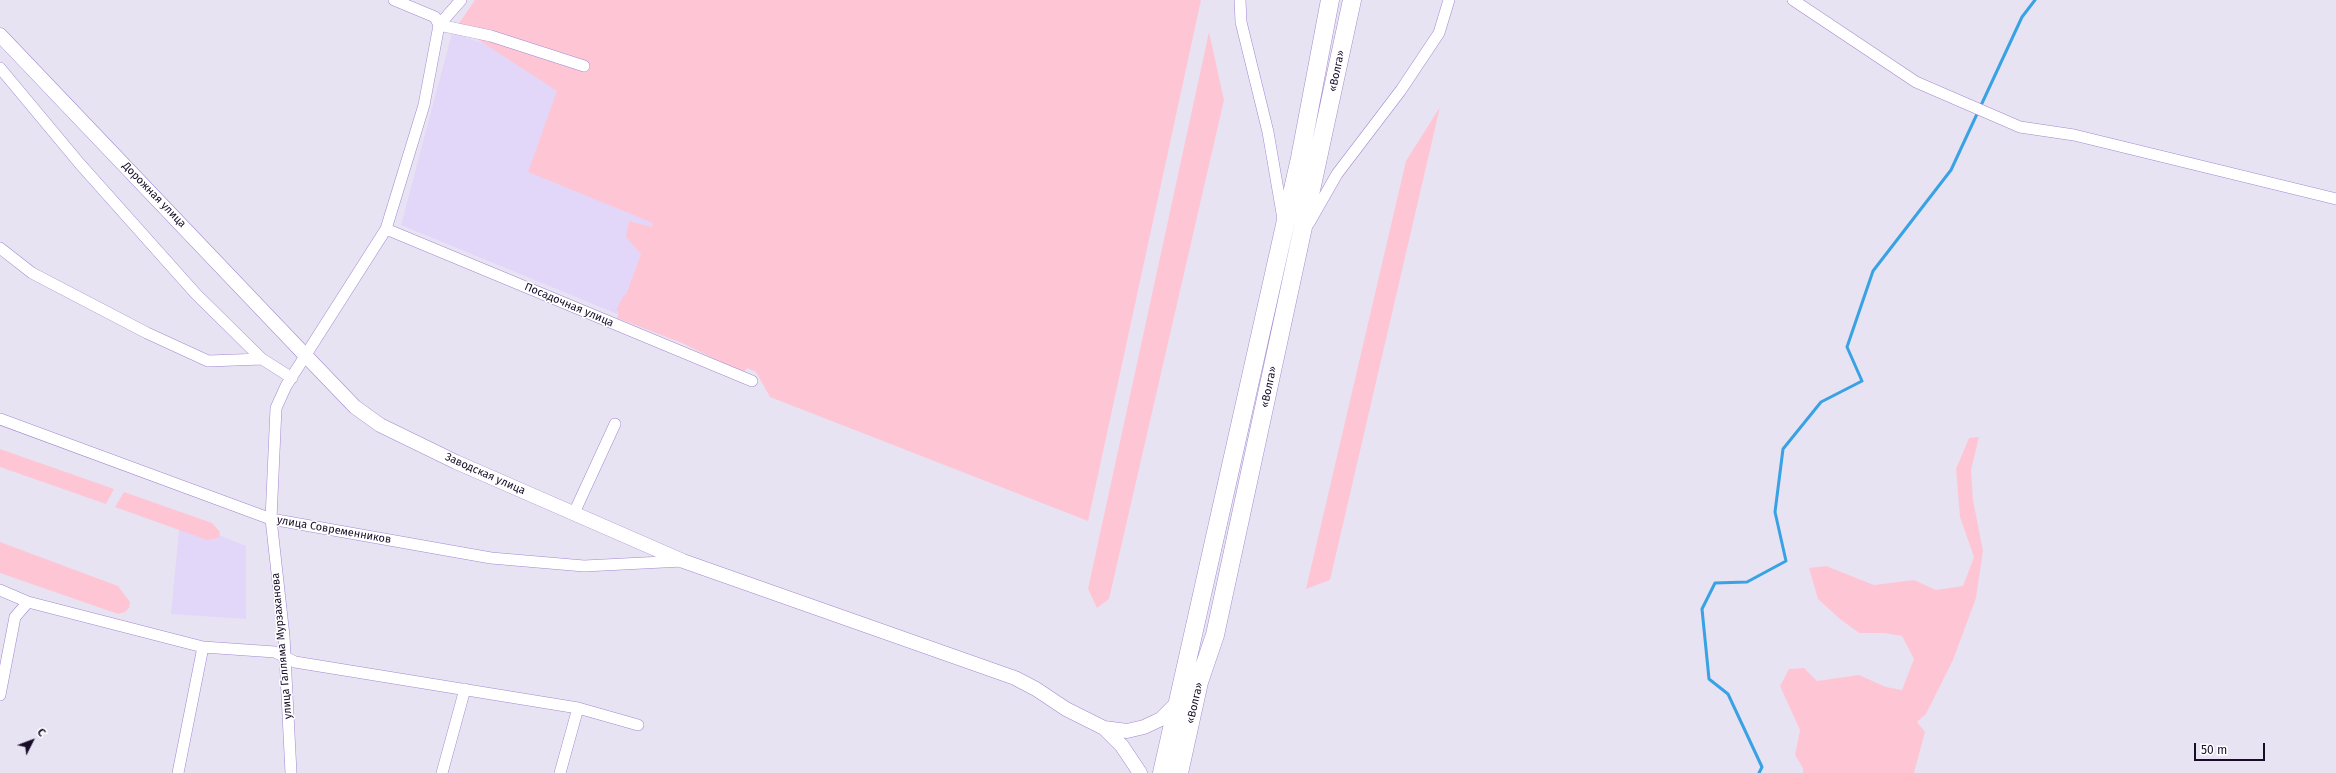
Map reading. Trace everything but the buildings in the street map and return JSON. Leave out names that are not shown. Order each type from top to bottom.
[{"type":"highway","name":"«Волга»","points":[[1162,773],[1284,229],[1330,0]]},
{"type":"highway","name":"«Волга»","points":[[1179,773],[1199,682],[1215,635],[1352,0]]},
{"type":"street","points":[[394,0],[435,17],[439,25]]},
{"type":"street","points":[[439,25],[461,0]]},
{"type":"street","points":[[1240,0],[1241,22],[1268,132],[1284,229]]},
{"type":"street","points":[[1302,234],[1337,174],[1400,90],[1439,33],[1448,0]]},
{"type":"street","points":[[1793,0],[1916,82],[2020,127],[2074,135],[2336,199]]},
{"type":"street","points":[[439,25],[491,36],[584,66]]},
{"type":"street","name":"улица Галляма Мурзаханова","points":[[291,773],[285,657],[271,518],[276,408],[292,378],[386,229],[424,105],[439,25]]},
{"type":"street","name":"Дорожная улица","points":[[0,35],[306,356]]},
{"type":"street","points":[[0,68],[80,164],[180,277],[262,359],[292,378]]},
{"type":"street","name":"Посадочная улица","points":[[386,229],[752,381]]},
{"type":"street","points":[[0,248],[32,273],[147,333],[208,361],[262,359]]},
{"type":"street","name":"Заводская улица","points":[[306,356],[356,407],[380,425],[456,462],[683,561],[1015,678],[1036,689],[1066,709],[1104,728]]},
{"type":"street","name":"улица Современников","points":[[0,419],[271,518],[491,558],[584,566],[683,561]]},
{"type":"street","points":[[574,513],[614,424]]},
{"type":"street","points":[[0,590],[28,602],[203,647],[275,652],[295,662],[578,708],[638,725]]},
{"type":"street","points":[[0,695],[15,617],[28,602]]},
{"type":"street","points":[[178,773],[203,647]]},
{"type":"street","points":[[442,773],[464,689]]},
{"type":"street","points":[[1104,728],[1127,731],[1144,727],[1161,719],[1178,702]]},
{"type":"street","points":[[560,773],[578,708]]},
{"type":"street","points":[[1104,728],[1122,746],[1140,773]]},
{"type":"shaded area","points":[[475,0],[1201,0],[1088,521],[770,397],[756,372],[747,368],[743,373],[682,343],[617,318],[619,312],[616,310],[624,295],[626,295],[641,254],[626,237],[629,221],[652,227],[653,223],[528,172],[557,91],[457,26]]},
{"type":"shaded area","points":[[1209,32],[1224,100],[1109,599],[1097,608],[1088,589]]},
{"type":"shaded area","points":[[452,33],[574,73],[691,54],[657,252],[627,318],[401,225]]},
{"type":"shaded area","points":[[1440,107],[1330,580],[1306,589],[1406,161]]},
{"type":"shaded area","points":[[1979,437],[1971,470],[1973,500],[1983,551],[1976,598],[1953,660],[1926,714],[1917,722],[1925,732],[1914,773],[1803,773],[1803,768],[1795,755],[1800,730],[1780,686],[1789,669],[1804,668],[1817,681],[1859,675],[1886,687],[1902,690],[1914,659],[1902,636],[1884,633],[1859,633],[1840,619],[1818,599],[1809,568],[1826,566],[1874,585],[1914,580],[1936,590],[1963,586],[1974,557],[1960,517],[1956,469],[1969,438]]},
{"type":"shaded area","points":[[0,449],[114,489],[106,504],[0,467]]},
{"type":"shaded area","points":[[124,492],[212,523],[220,532],[219,538],[207,540],[115,507]]},
{"type":"shaded area","points":[[180,519],[246,546],[246,619],[171,614]]},
{"type":"shaded area","points":[[0,542],[118,586],[130,602],[129,608],[125,612],[118,614],[0,573]]},
{"type":"waterway","points":[[1759,773],[1762,767],[1728,694],[1709,679],[1702,609],[1715,583],[1747,582],[1786,561],[1775,512],[1783,449],[1821,402],[1862,381],[1847,347],[1873,271],[1951,170],[2022,17],[2035,0]]}]
